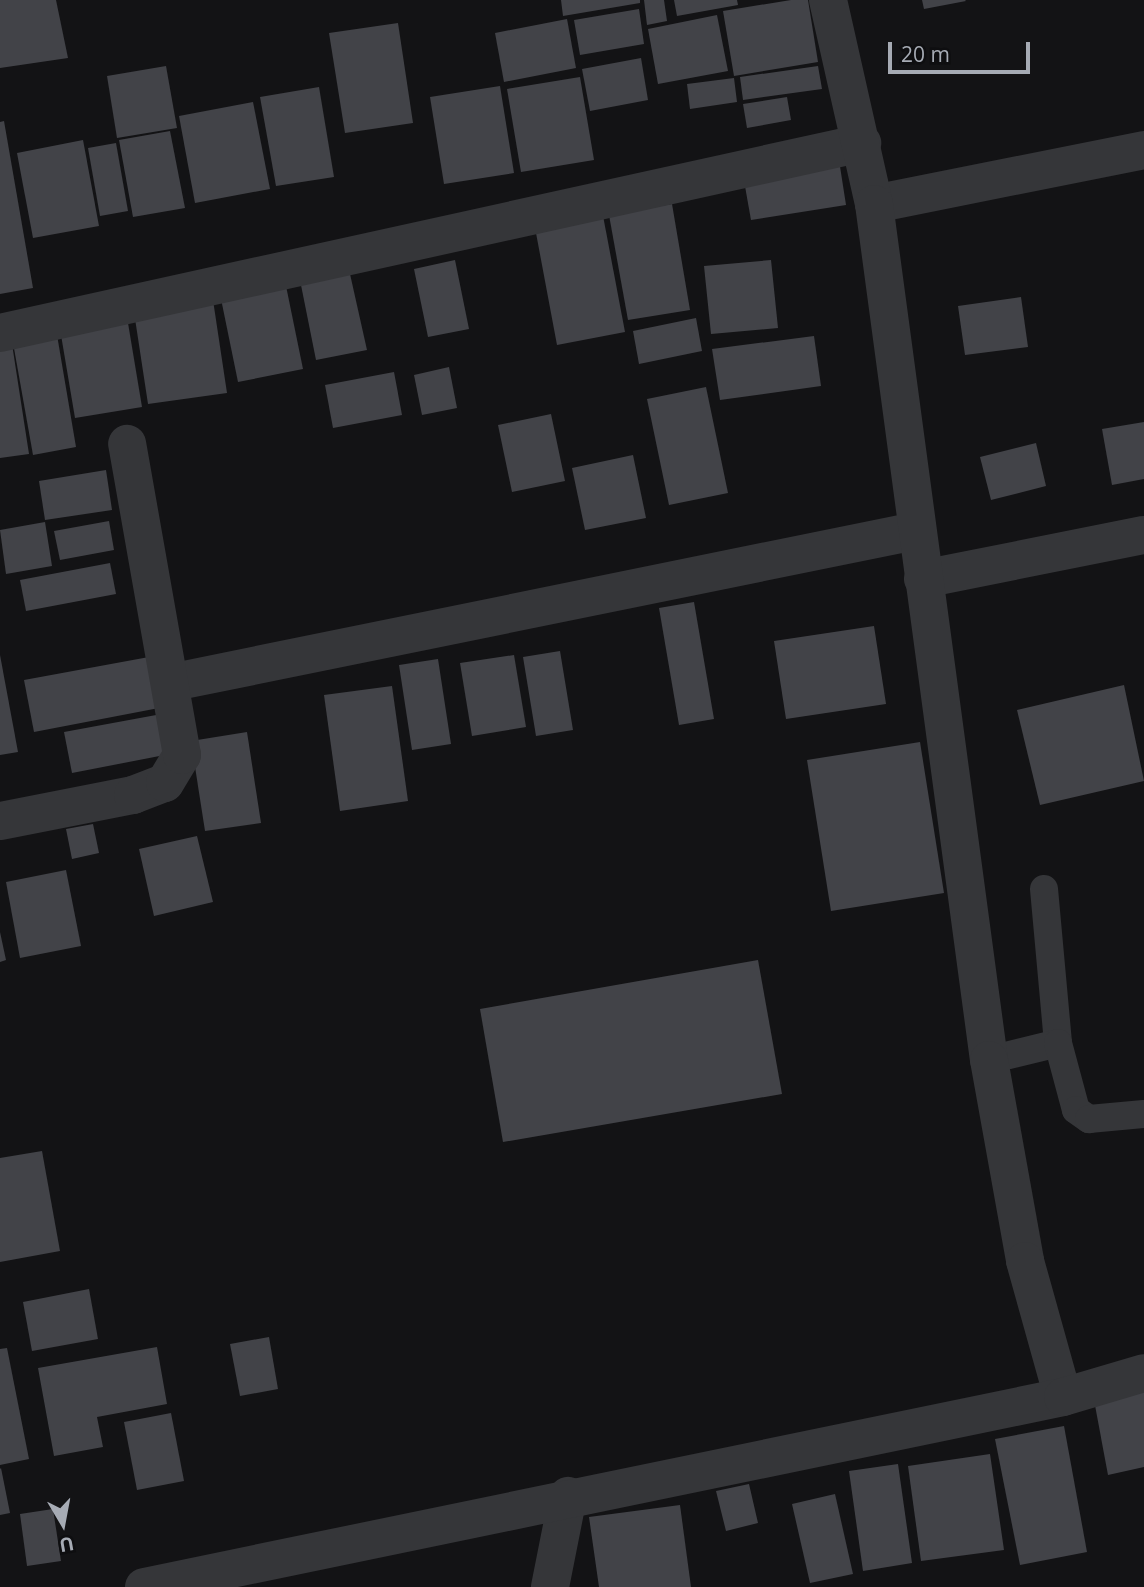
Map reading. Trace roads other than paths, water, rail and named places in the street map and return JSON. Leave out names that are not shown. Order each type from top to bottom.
[{"type":"street","points":[[828,0],[874,204],[915,531],[989,1060],[1025,1261],[1063,1397]]},
{"type":"street","points":[[0,333],[862,143]]},
{"type":"street","points":[[874,204],[1144,150]]},
{"type":"street","points":[[0,821],[165,783],[182,755],[174,682],[127,444]]},
{"type":"street","points":[[174,682],[915,531]]},
{"type":"street","points":[[923,579],[1144,535]]},
{"type":"street","points":[[145,1587],[568,1496],[1063,1397],[1144,1373]]},
{"type":"street","points":[[550,1587],[568,1496]]},
{"type":"lane","points":[[1044,889],[1058,1043],[1076,1110],[1089,1119],[1144,1114]]},
{"type":"lane","points":[[989,1060],[1058,1043]]}]
